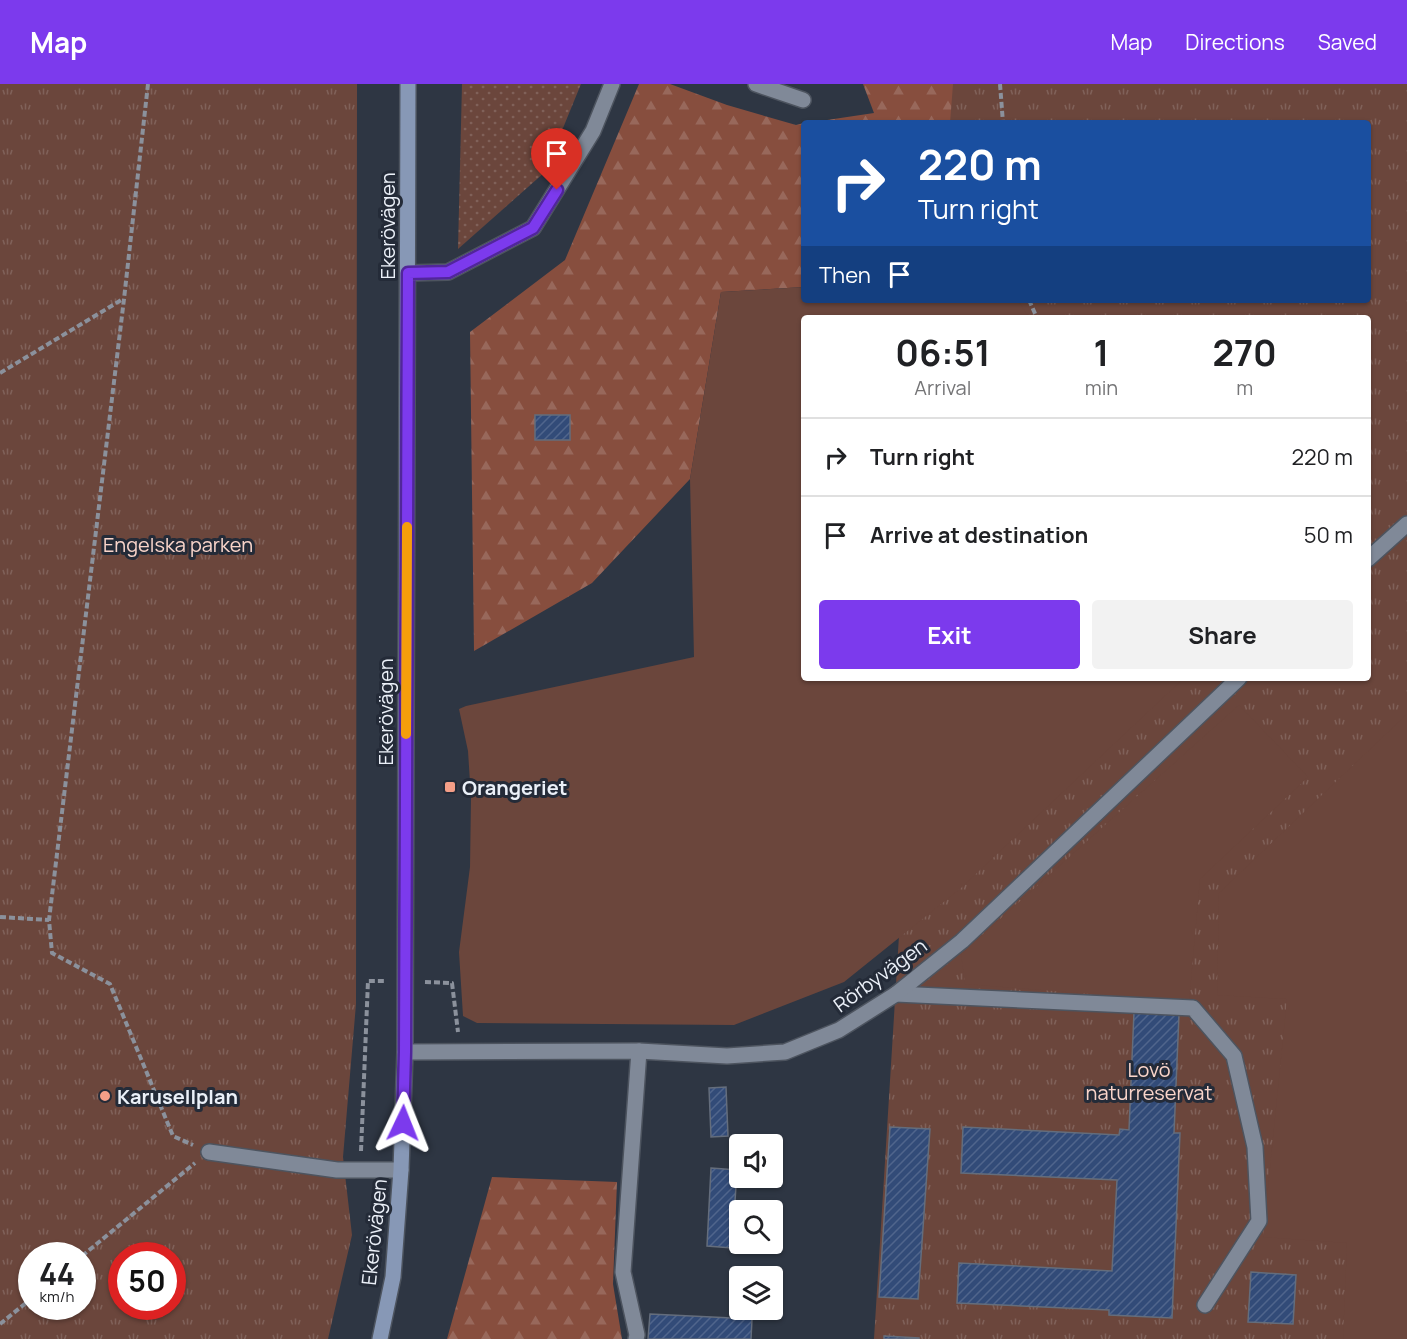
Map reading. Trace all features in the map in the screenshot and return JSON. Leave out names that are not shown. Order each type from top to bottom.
[{"type":"main road","name":"Ekerövägen","points":[[380,1339],[393,1276],[401,1170],[405,1052],[408,84]]},
{"type":"street","points":[[408,273],[448,272],[533,228],[593,131],[612,84]]},
{"type":"street","points":[[756,84],[804,100]]},
{"type":"street","points":[[1371,556],[1407,524]]},
{"type":"street","name":"Rörbyvägen","points":[[405,1052],[639,1051],[727,1056],[785,1052],[839,1030],[896,994],[962,940],[1236,681]]},
{"type":"street","points":[[896,994],[1193,1008],[1234,1056],[1255,1147],[1259,1221],[1205,1305]]},
{"type":"street","points":[[636,1339],[623,1272],[639,1051]]},
{"type":"street","points":[[209,1152],[337,1170],[401,1170]]},
{"type":"path","points":[[96,1245],[209,1152],[173,1136],[110,984],[52,953],[49,920],[148,84]]},
{"type":"path","points":[[1000,84],[1004,120]]},
{"type":"path","points":[[0,373],[124,299]]},
{"type":"path","points":[[0,917],[49,920]]},
{"type":"path","points":[[360,1170],[368,981]]},
{"type":"path","points":[[452,983],[458,1019],[458,1051]]},
{"type":"path","points":[[0,1324],[18,1309]]},
{"type":"green space","name":"Engelska parken","points":[[0,84],[357,84],[356,1004],[343,1157],[352,1235],[328,1339],[0,1339]]},
{"type":"green space","points":[[462,84],[581,84],[545,172],[458,249]]},
{"type":"green space","points":[[639,84],[670,84],[727,105],[796,125],[801,124],[801,287],[721,292],[690,479],[592,583],[474,651],[470,332],[565,260]]},
{"type":"green space","points":[[863,84],[1103,84],[1048,120],[827,120],[874,113]]},
{"type":"green space","name":"Lovö naturreservat","points":[[953,84],[1407,84],[1407,1339],[874,1339],[915,681],[1371,681],[1371,315],[938,315],[939,303],[1371,303],[1371,120],[950,120]]},
{"type":"green space","points":[[801,287],[801,303],[1020,303],[1027,315],[801,315],[801,681],[1181,681],[961,888],[844,982],[734,1025],[477,1023],[463,1016],[459,952],[470,867],[471,798],[468,751],[459,709],[694,657],[690,479],[721,292]]},
{"type":"green space","points":[[1239,705],[1308,777],[1200,879],[1189,1002],[965,984],[961,954]]},
{"type":"green space","points":[[1407,714],[1407,1339],[1343,1339],[1347,1243],[1263,1237],[1287,999],[1217,995],[1219,893]]},
{"type":"green space","points":[[492,1177],[617,1182],[613,1284],[622,1339],[447,1339]]},
{"type":"building","points":[[535,415],[570,415],[570,440],[535,440]]},
{"type":"building","points":[[1134,1012],[1179,1014],[1174,1133],[1180,1133],[1172,1318],[1109,1315],[1109,1310],[957,1303],[959,1263],[1112,1271],[1117,1180],[961,1173],[963,1127],[1119,1135],[1120,1129],[1129,1130]]},
{"type":"building","points":[[726,1087],[728,1136],[711,1137],[709,1088]]},
{"type":"building","points":[[890,1127],[930,1129],[918,1299],[879,1297]]},
{"type":"building","points":[[711,1168],[729,1169],[729,1188],[736,1188],[735,1200],[729,1200],[729,1248],[707,1246]]},
{"type":"building","points":[[1251,1272],[1296,1275],[1293,1324],[1248,1322]]},
{"type":"building","points":[[650,1314],[752,1320],[751,1339],[648,1339]]},
{"type":"building","points":[[884,1336],[919,1338],[919,1339],[884,1339]]},
{"type":"slow traffic","points":[[406,734],[407,527]]},
{"type":"place","name":"Orangeriet","points":[[450,787]]},
{"type":"place","name":"Karusellplan","points":[[105,1096]]},
{"type":"route","points":[[403,1123],[408,273],[448,272],[533,228],[557,190]]}]
